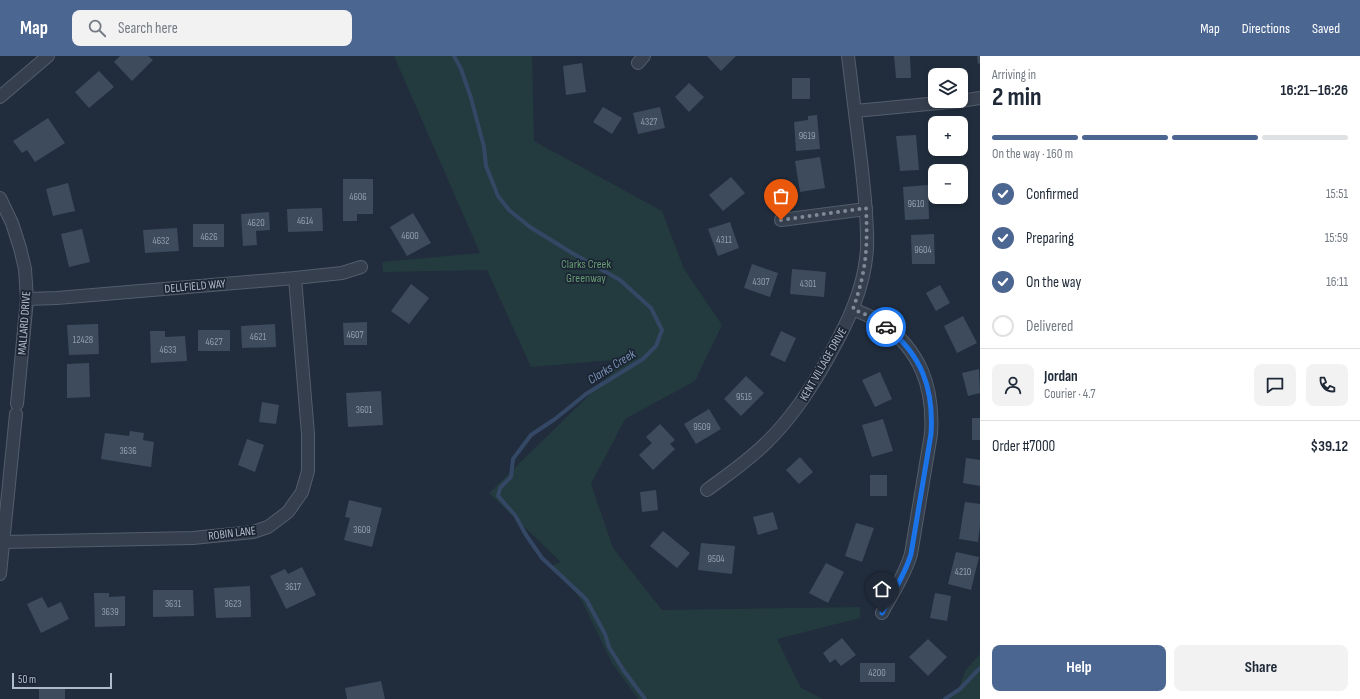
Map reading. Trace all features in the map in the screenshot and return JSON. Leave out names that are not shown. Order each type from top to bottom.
[{"type":"street","points":[[0,96],[48,56]]},
{"type":"street","name":"KENT VILLAGE DRIVE","points":[[707,490],[753,455],[787,421],[802,402],[821,371],[843,332],[853,309],[863,276],[867,249],[866,208],[848,56]]},
{"type":"street","points":[[968,100],[980,98]]},
{"type":"street","points":[[855,111],[928,104]]},
{"type":"street","name":"MALLARD DRIVE","points":[[0,198],[12,222],[20,248],[25,269],[27,299],[0,574]]},
{"type":"street","points":[[781,220],[866,208]]},
{"type":"street","name":"DELLFIELD WAY","points":[[27,299],[295,278],[342,273],[361,267]]},
{"type":"street","name":"ROBIN LANE","points":[[3,542],[193,538],[253,532],[268,527],[288,512],[302,492],[308,471],[308,434],[295,278]]},
{"type":"street","points":[[853,309],[880,322],[895,334],[908,348],[924,374],[930,394],[932,414],[931,434],[911,554],[900,581],[882,613]]},
{"type":"green space","name":"Clarks Creek Greenway","points":[[394,56],[532,56],[534,141],[662,211],[684,269],[722,325],[695,381],[625,419],[591,484],[613,548],[662,610],[860,607],[860,618],[777,639],[801,688],[823,699],[638,699],[612,663],[582,601],[553,565],[561,562],[489,493],[626,359],[531,367],[487,270],[383,272],[382,262],[480,253]]},
{"type":"green space","points":[[980,654],[980,699],[949,699],[959,689],[965,671]]},
{"type":"building","points":[[120,56],[148,56],[153,60],[132,81],[114,62]]},
{"type":"building","points":[[707,56],[736,56],[721,71]]},
{"type":"building","points":[[894,56],[910,56],[911,78],[896,78]]},
{"type":"building","points":[[977,56],[980,56],[980,63],[978,64]]},
{"type":"building","points":[[582,63],[586,92],[566,95],[563,66]]},
{"type":"building","points":[[99,71],[114,87],[89,108],[75,92]]},
{"type":"building","points":[[792,78],[810,78],[810,99],[792,99]]},
{"type":"building","points":[[689,83],[704,97],[689,112],[675,97]]},
{"type":"building","points":[[603,107],[622,118],[612,134],[593,122]]},
{"type":"building","points":[[660,107],[665,128],[638,134],[633,113]]},
{"type":"building","points":[[817,115],[820,149],[796,151],[794,122],[808,120],[808,116]]},
{"type":"building","points":[[48,118],[65,143],[35,162],[27,150],[22,153],[13,141]]},
{"type":"building","points":[[916,135],[919,170],[900,171],[896,136]]},
{"type":"building","points":[[820,157],[825,188],[800,192],[795,161]]},
{"type":"building","points":[[731,177],[745,193],[723,211],[709,195]]},
{"type":"building","points":[[343,179],[373,179],[373,214],[357,214],[357,221],[343,221]]},
{"type":"building","points":[[68,183],[75,211],[53,216],[46,189]]},
{"type":"building","points":[[928,185],[929,219],[905,220],[903,187]]},
{"type":"building","points":[[322,208],[323,231],[288,232],[287,209]]},
{"type":"building","points":[[269,212],[270,230],[256,231],[257,245],[243,246],[241,214]]},
{"type":"building","points":[[413,213],[431,243],[407,256],[390,227]]},
{"type":"building","points":[[730,222],[739,248],[718,256],[708,229]]},
{"type":"building","points":[[193,224],[224,224],[224,247],[193,247]]},
{"type":"building","points":[[177,228],[179,251],[145,253],[143,230]]},
{"type":"building","points":[[82,229],[90,262],[69,267],[61,234]]},
{"type":"building","points":[[934,234],[935,264],[912,264],[911,235]]},
{"type":"building","points":[[752,264],[778,273],[770,297],[744,288]]},
{"type":"building","points":[[792,269],[826,272],[824,297],[790,294]]},
{"type":"building","points":[[411,284],[429,298],[409,324],[391,311]]},
{"type":"building","points":[[940,285],[950,303],[936,311],[926,293]]},
{"type":"building","points":[[963,316],[977,343],[957,353],[944,326]]},
{"type":"building","points":[[367,322],[367,345],[344,345],[343,323]]},
{"type":"building","points":[[98,324],[99,354],[69,355],[67,325]]},
{"type":"building","points":[[275,324],[276,347],[242,348],[241,326]]},
{"type":"building","points":[[198,330],[230,330],[230,351],[198,351]]},
{"type":"building","points":[[150,331],[165,331],[165,337],[185,336],[187,361],[151,363]]},
{"type":"building","points":[[781,331],[796,338],[785,362],[770,355]]},
{"type":"building","points":[[89,363],[90,397],[67,398],[67,364]]},
{"type":"building","points":[[979,369],[980,393],[968,396],[962,373]]},
{"type":"building","points":[[880,372],[892,399],[875,407],[862,380]]},
{"type":"building","points":[[746,376],[764,393],[741,416],[724,399]]},
{"type":"building","points":[[381,391],[383,425],[348,427],[346,393]]},
{"type":"building","points":[[262,402],[279,405],[276,424],[259,422]]},
{"type":"building","points":[[709,409],[721,429],[696,444],[684,424]]},
{"type":"building","points":[[972,418],[980,418],[980,440],[972,440]]},
{"type":"building","points":[[883,419],[893,451],[872,457],[862,425]]},
{"type":"building","points":[[660,424],[675,440],[670,444],[675,449],[653,470],[639,455],[652,443],[646,437]]},
{"type":"building","points":[[130,431],[144,433],[143,440],[154,442],[151,467],[101,459],[105,433],[129,436]]},
{"type":"building","points":[[247,439],[264,445],[255,472],[238,465]]},
{"type":"building","points":[[800,457],[813,472],[799,484],[786,470]]},
{"type":"building","points":[[966,458],[980,460],[980,486],[963,483]]},
{"type":"building","points":[[870,475],[887,475],[887,496],[870,496]]},
{"type":"building","points":[[656,490],[658,510],[642,512],[640,492]]},
{"type":"building","points":[[349,500],[382,508],[372,547],[344,540],[350,518],[345,517]]},
{"type":"building","points":[[965,502],[980,504],[978,542],[959,539]]},
{"type":"building","points":[[773,512],[778,529],[758,535],[753,517]]},
{"type":"building","points":[[856,523],[874,528],[862,562],[845,556]]},
{"type":"building","points":[[663,531],[690,553],[677,568],[650,546]]},
{"type":"building","points":[[701,543],[735,546],[732,574],[698,570]]},
{"type":"building","points":[[956,552],[979,557],[971,590],[948,584]]},
{"type":"building","points":[[826,563],[844,572],[828,603],[809,593]]},
{"type":"building","points":[[302,567],[316,595],[286,609],[270,576],[285,569],[288,574]]},
{"type":"building","points":[[250,586],[251,617],[216,618],[214,588]]},
{"type":"building","points":[[153,590],[193,590],[194,616],[153,617]]},
{"type":"building","points":[[94,593],[109,593],[109,597],[125,596],[125,626],[95,627]]},
{"type":"building","points":[[935,593],[951,596],[947,621],[930,618]]},
{"type":"building","points":[[42,597],[48,608],[61,602],[69,619],[41,633],[27,604]]},
{"type":"building","points":[[842,638],[856,655],[841,666],[835,659],[830,663],[823,653]]},
{"type":"building","points":[[928,639],[947,657],[928,676],[909,657]]},
{"type":"building","points":[[860,663],[895,663],[895,682],[860,682]]},
{"type":"building","points":[[381,681],[385,699],[347,699],[345,688]]},
{"type":"building","points":[[39,687],[65,687],[65,699],[39,699]]},
{"type":"waterway","name":"Clarks Creek","points":[[454,56],[461,69],[471,98],[484,147],[486,166],[498,196],[509,210],[530,227],[620,280],[651,308],[662,330],[656,346],[643,359],[586,394],[555,419],[531,435],[513,459],[511,477],[500,488],[498,496],[515,515],[526,535],[542,558],[586,599],[605,634],[609,647],[624,671],[645,699]]},
{"type":"waterway","points":[[945,699],[960,689],[980,668]]},
{"type":"way so far","points":[[781,220],[866,208],[867,249],[860,289],[853,309],[871,317],[886,327]]},
{"type":"route","points":[[882,613],[900,581],[911,554],[931,434],[932,414],[930,394],[924,374],[908,348],[886,327]]}]
